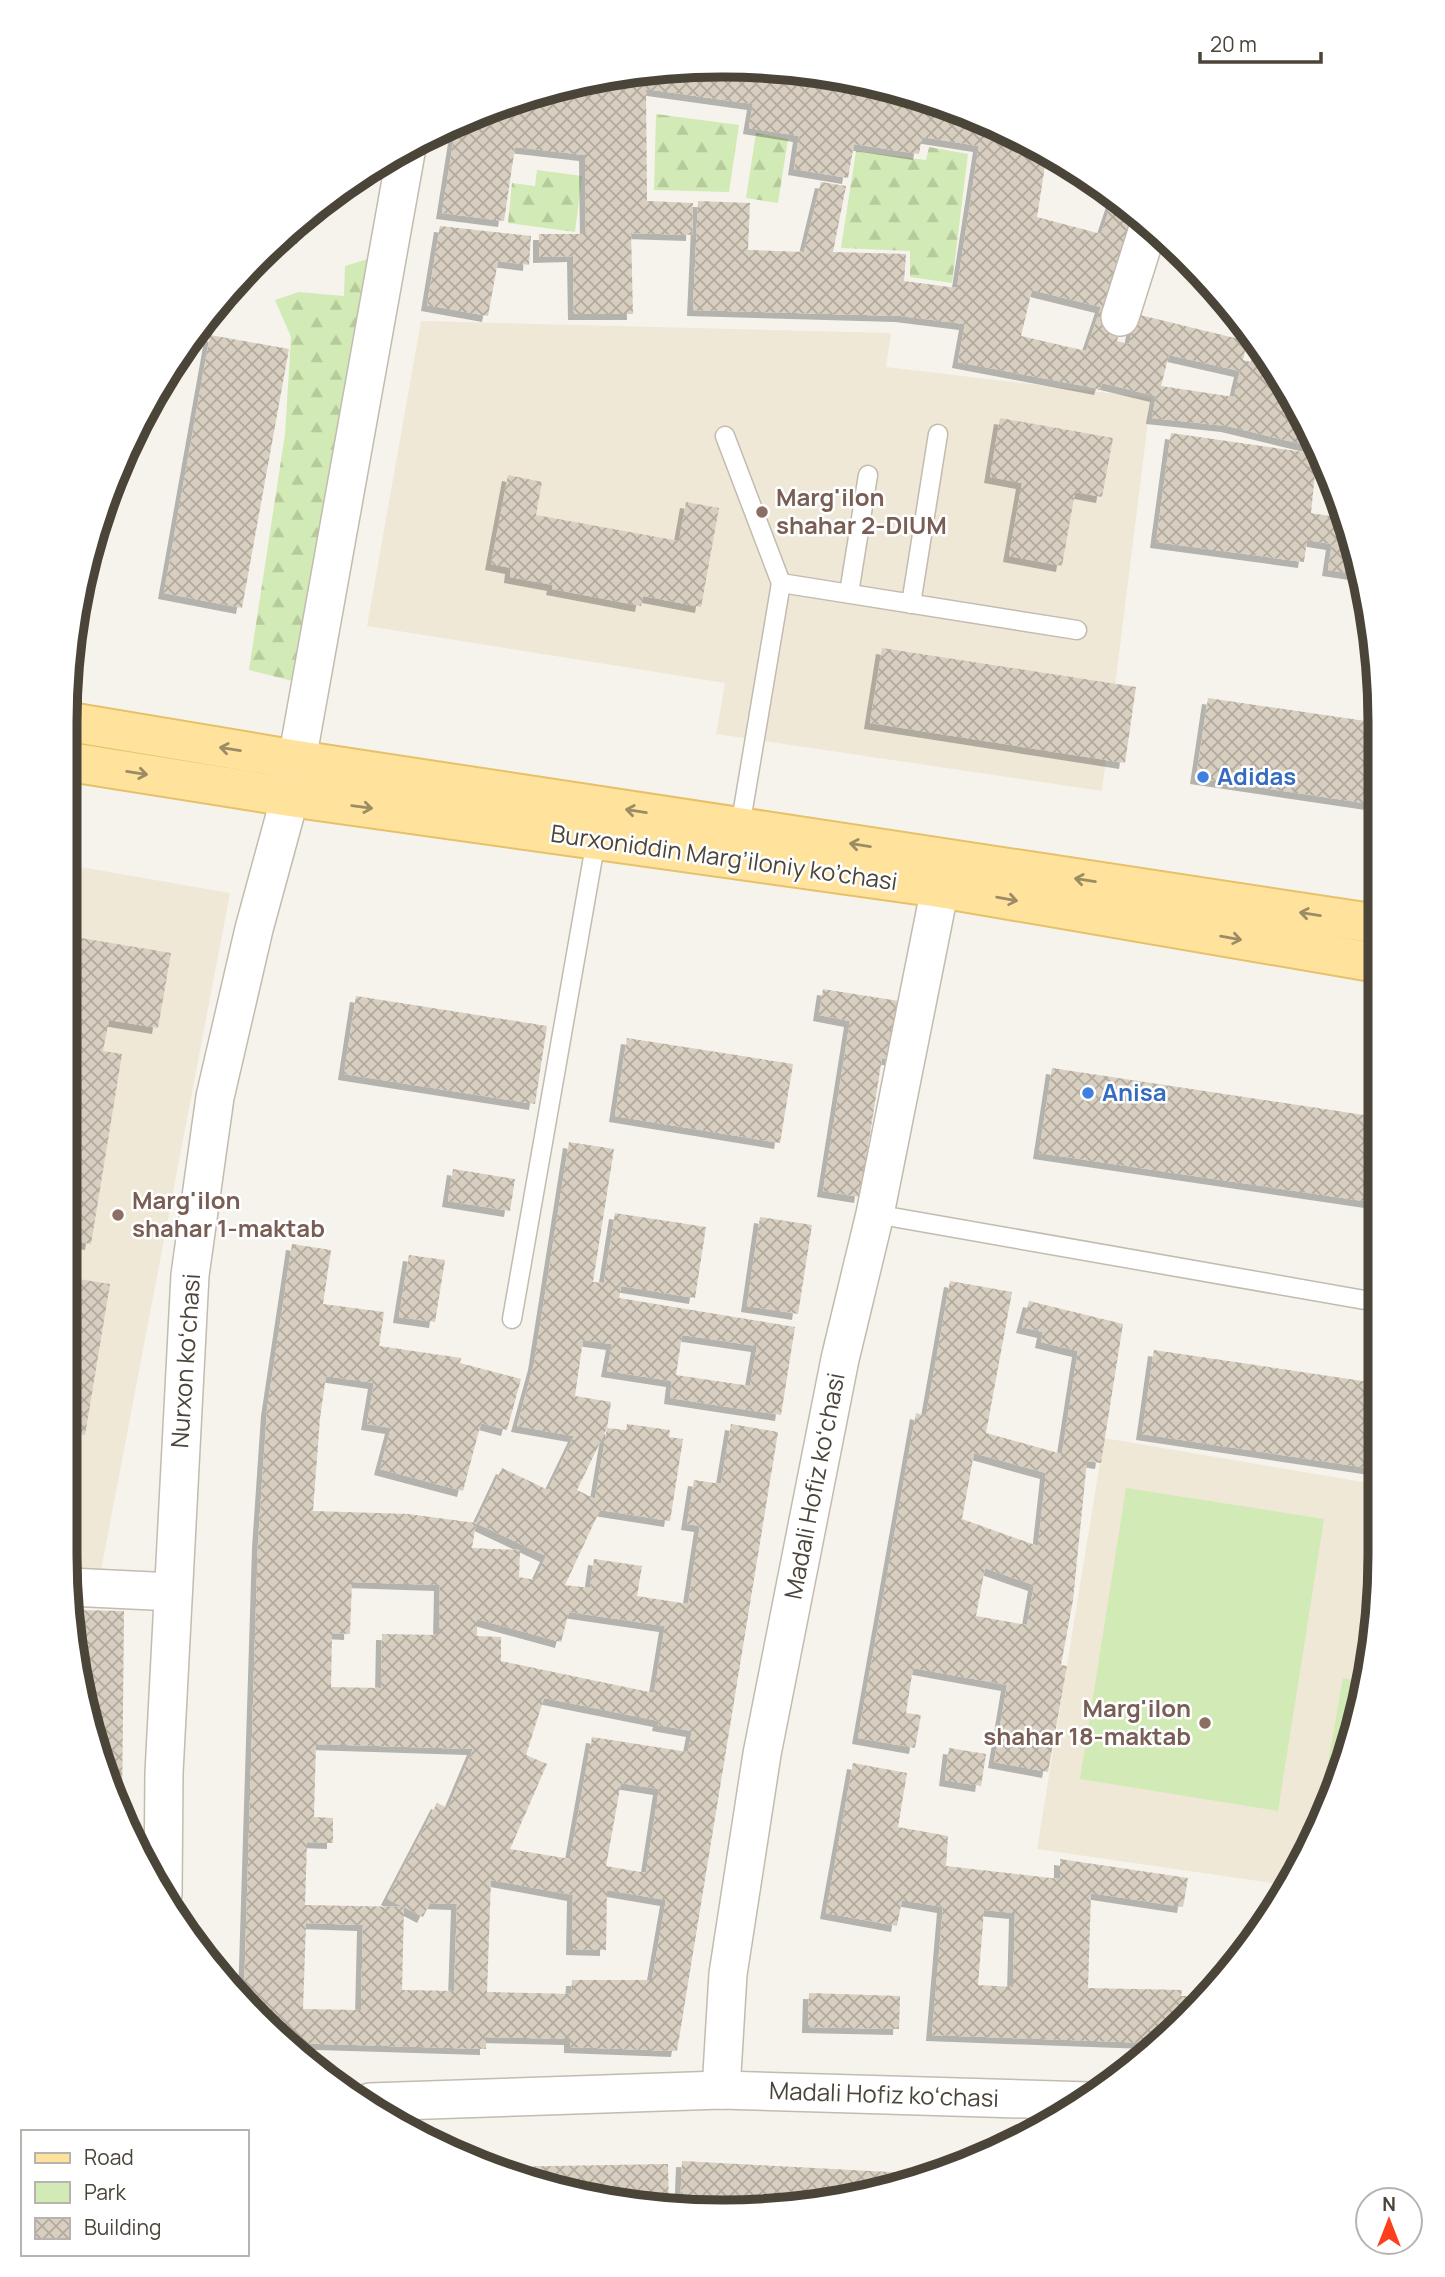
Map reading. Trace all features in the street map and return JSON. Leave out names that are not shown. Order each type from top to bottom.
[{"type":"main road","name":"Burxoniddin Marg’iloniy ko’chasi","points":[[77,723],[297,760],[1368,922]]},
{"type":"main road","name":"Burxoniddin Marg’iloniy ko’chasi","points":[[77,763],[290,797],[940,888],[1368,961]]},
{"type":"street","name":"Nurxon koʻchasi","points":[[163,1877],[164,1773],[190,1275],[215,1097],[254,929],[290,797],[405,161]]},
{"type":"street","points":[[1120,317],[1146,235]]},
{"type":"street","name":"Madali Hofiz koʻchasi","points":[[721,2090],[728,1974],[761,1754],[840,1359],[875,1214],[940,888]]},
{"type":"street","points":[[78,1587],[173,1592]]},
{"type":"street","name":"Madali Hofiz koʻchasi","points":[[381,2102],[721,2090],[1066,2100]]},
{"type":"lane","points":[[911,604],[938,434]]},
{"type":"lane","points":[[725,436],[780,583],[740,827]]},
{"type":"lane","points":[[849,593],[868,475]]},
{"type":"lane","points":[[780,583],[1077,631]]},
{"type":"lane","points":[[512,1319],[596,840]]},
{"type":"lane","points":[[875,1214],[1368,1301]]},
{"type":"shaded area","name":"Marg'ilon shahar 2-DIUM","points":[[421,321],[891,333],[886,367],[1151,398],[1102,791],[716,734],[725,683],[367,626]]},
{"type":"shaded area","name":"Marg'ilon shahar 1-maktab","points":[[77,866],[230,893],[99,1581],[78,1577]]},
{"type":"shaded area","name":"Marg'ilon shahar 18-maktab","points":[[1104,1438],[1368,1483],[1367,1597],[1356,1680],[1334,1762],[1319,1802],[1278,1884],[1037,1849]]},
{"type":"green space","points":[[656,114],[739,125],[729,192],[654,190]]},
{"type":"green space","points":[[756,133],[788,139],[778,203],[746,198]]},
{"type":"green space","points":[[929,147],[968,154],[952,283],[910,277],[910,251],[841,248],[856,151],[926,160]]},
{"type":"green space","points":[[537,170],[582,176],[575,232],[508,223],[512,183],[535,186]]},
{"type":"green space","points":[[368,259],[296,682],[249,670],[285,434],[291,337],[275,300],[299,292],[344,296],[345,266]]},
{"type":"green space","points":[[1126,1488],[1324,1519],[1278,1811],[1080,1779]]},
{"type":"green space","points":[[1343,1678],[1356,1680],[1334,1762],[1324,1786]]},
{"type":"building","points":[[722,77],[807,83],[890,99],[970,126],[1045,163],[1037,217],[1101,234],[1110,207],[1137,228],[1106,329],[1119,333],[1117,341],[1129,344],[1136,314],[1242,340],[1246,346],[1243,360],[1255,363],[1256,360],[1282,400],[1305,445],[1227,426],[1152,418],[1156,396],[1102,383],[1100,389],[958,362],[965,324],[901,316],[693,310],[698,201],[750,203],[748,250],[804,252],[821,182],[846,186],[833,252],[906,254],[904,281],[957,288],[979,146],[922,137],[919,154],[854,144],[848,178],[794,169],[799,136],[749,128],[753,104],[646,89],[647,201],[693,203],[692,235],[631,233],[633,314],[574,314],[573,256],[539,257],[539,234],[586,234],[585,155],[515,147],[504,221],[442,213],[454,136],[515,111],[555,99],[638,83]],"holes":[[[1032,290],[1101,307],[1086,351],[1021,336]],[[1169,355],[1240,371],[1234,397],[1161,386]]]},
{"type":"building","points":[[440,226],[531,236],[529,265],[498,261],[488,316],[427,305]]},
{"type":"building","points":[[210,335],[289,349],[242,608],[164,593]]},
{"type":"building","points":[[1000,418],[1113,438],[1102,497],[1075,492],[1062,566],[1009,556],[1022,483],[990,477]]},
{"type":"building","points":[[1171,433],[1308,453],[1316,468],[1311,513],[1335,517],[1350,573],[1328,570],[1332,544],[1307,540],[1304,562],[1156,542]]},
{"type":"building","points":[[508,475],[542,482],[536,515],[679,541],[686,502],[719,508],[701,607],[643,596],[641,606],[552,589],[553,585],[510,577],[511,568],[491,564]]},
{"type":"building","points":[[882,648],[1136,687],[1125,763],[870,723]]},
{"type":"building","points":[[1208,698],[1368,721],[1368,804],[1196,778]]},
{"type":"building","points":[[77,937],[171,953],[158,1028],[109,1020],[103,1051],[122,1054],[91,1244],[77,1242],[77,1036],[81,1015],[77,1014]]},
{"type":"building","points":[[823,989],[905,1002],[895,1060],[882,1058],[860,1197],[823,1191],[850,1021],[819,1015]]},
{"type":"building","points":[[356,996],[547,1026],[535,1104],[344,1074]]},
{"type":"building","points":[[627,1038],[793,1064],[780,1143],[615,1116]]},
{"type":"building","points":[[1052,1068],[1368,1116],[1368,1202],[1039,1153]]},
{"type":"building","points":[[569,1142],[614,1149],[593,1282],[604,1283],[615,1213],[706,1227],[695,1298],[621,1286],[619,1298],[795,1327],[781,1415],[670,1398],[672,1381],[607,1371],[612,1344],[583,1340],[575,1396],[611,1402],[607,1428],[626,1430],[627,1424],[670,1430],[669,1437],[683,1439],[670,1521],[600,1510],[565,1585],[590,1588],[594,1559],[642,1566],[637,1596],[688,1604],[700,1526],[687,1524],[694,1480],[721,1484],[731,1424],[778,1432],[677,2051],[570,2047],[570,2039],[486,2037],[486,2049],[301,2043],[244,1988],[258,1542],[267,1410],[292,1244],[331,1250],[323,1304],[384,1312],[379,1346],[461,1358],[460,1363],[521,1379],[507,1430],[481,1423],[463,1491],[380,1469],[391,1428],[367,1424],[374,1383],[326,1376],[313,1511],[408,1514],[476,1523],[502,1468],[548,1490],[574,1436],[517,1426],[534,1364]],"holes":[[[682,1335],[757,1346],[750,1386],[676,1375]],[[607,1428],[595,1499],[577,1490]],[[476,1523],[546,1556],[535,1580],[519,1577],[520,1550],[472,1548]],[[352,1582],[440,1585],[439,1635],[382,1634],[381,1688],[331,1687],[332,1633],[350,1634]],[[569,1612],[665,1626],[654,1693],[501,1661],[501,1637],[477,1636],[477,1619],[561,1642]],[[544,1698],[659,1721],[658,1725],[692,1731],[688,1752],[592,1737],[570,1859],[510,1849],[547,1764],[526,1755]],[[316,1744],[473,1749],[448,1808],[437,1803],[387,1899],[404,1907],[305,1905],[307,1842],[333,1843],[333,1818],[314,1817]],[[621,1783],[659,1789],[646,1873],[606,1866]],[[491,1880],[573,1895],[572,1949],[606,1950],[607,1890],[666,1900],[652,1980],[572,1980],[571,1994],[487,1992]],[[430,1903],[457,1904],[454,1991],[402,1990],[404,1907],[423,1917]],[[306,1923],[363,1925],[361,2010],[303,2009]]]},
{"type":"building","points":[[453,1169],[515,1179],[510,1211],[448,1201]]},
{"type":"building","points":[[760,1217],[812,1225],[798,1314],[747,1306]]},
{"type":"building","points":[[409,1255],[445,1260],[435,1322],[399,1317]]},
{"type":"building","points":[[77,1279],[110,1284],[85,1435],[77,1434]]},
{"type":"building","points":[[950,1281],[1012,1292],[986,1433],[1062,1454],[1078,1351],[1041,1342],[1043,1332],[1022,1327],[1029,1301],[1123,1324],[1101,1463],[1087,1461],[1073,1600],[1061,1665],[1067,1666],[1048,1772],[994,1762],[1007,1685],[913,1668],[906,1713],[921,1715],[915,1748],[858,1738],[916,1413],[926,1416]],"holes":[[[974,1453],[1046,1473],[1038,1546],[962,1519]],[[985,1568],[1034,1585],[1027,1625],[976,1616]]]},
{"type":"building","points":[[1154,1350],[1368,1382],[1368,1468],[1142,1434]]},
{"type":"building","points":[[80,1610],[124,1611],[122,1792],[99,1722],[89,1680]]},
{"type":"building","points":[[949,1748],[986,1754],[981,1786],[945,1780]]},
{"type":"building","points":[[853,1763],[907,1773],[898,1827],[948,1836],[946,1866],[1060,1879],[1060,1859],[1188,1878],[1183,1907],[1091,1893],[1088,1988],[1182,1990],[1181,1996],[1193,1996],[1145,2043],[932,2035],[943,1907],[902,1900],[897,1926],[826,1913]],"holes":[[[984,1910],[1015,1913],[1013,1987],[978,1985]]]},
{"type":"building","points":[[809,1993],[900,1996],[899,2029],[808,2027]]},
{"type":"building","points":[[682,2161],[906,2173],[848,2188],[765,2199],[680,2199]]},
{"type":"building","points":[[668,2164],[669,2198],[597,2188],[517,2167]]},
{"type":"place","name":"Marg'ilon shahar 2-DIUM","points":[[762,512]]},
{"type":"place","name":"Adidas","points":[[1203,777]]},
{"type":"place","name":"Anisa","points":[[1088,1093]]},
{"type":"place","name":"Marg'ilon shahar 1-maktab","points":[[118,1215]]},
{"type":"place","name":"Marg'ilon shahar 18-maktab","points":[[1205,1723]]}]
